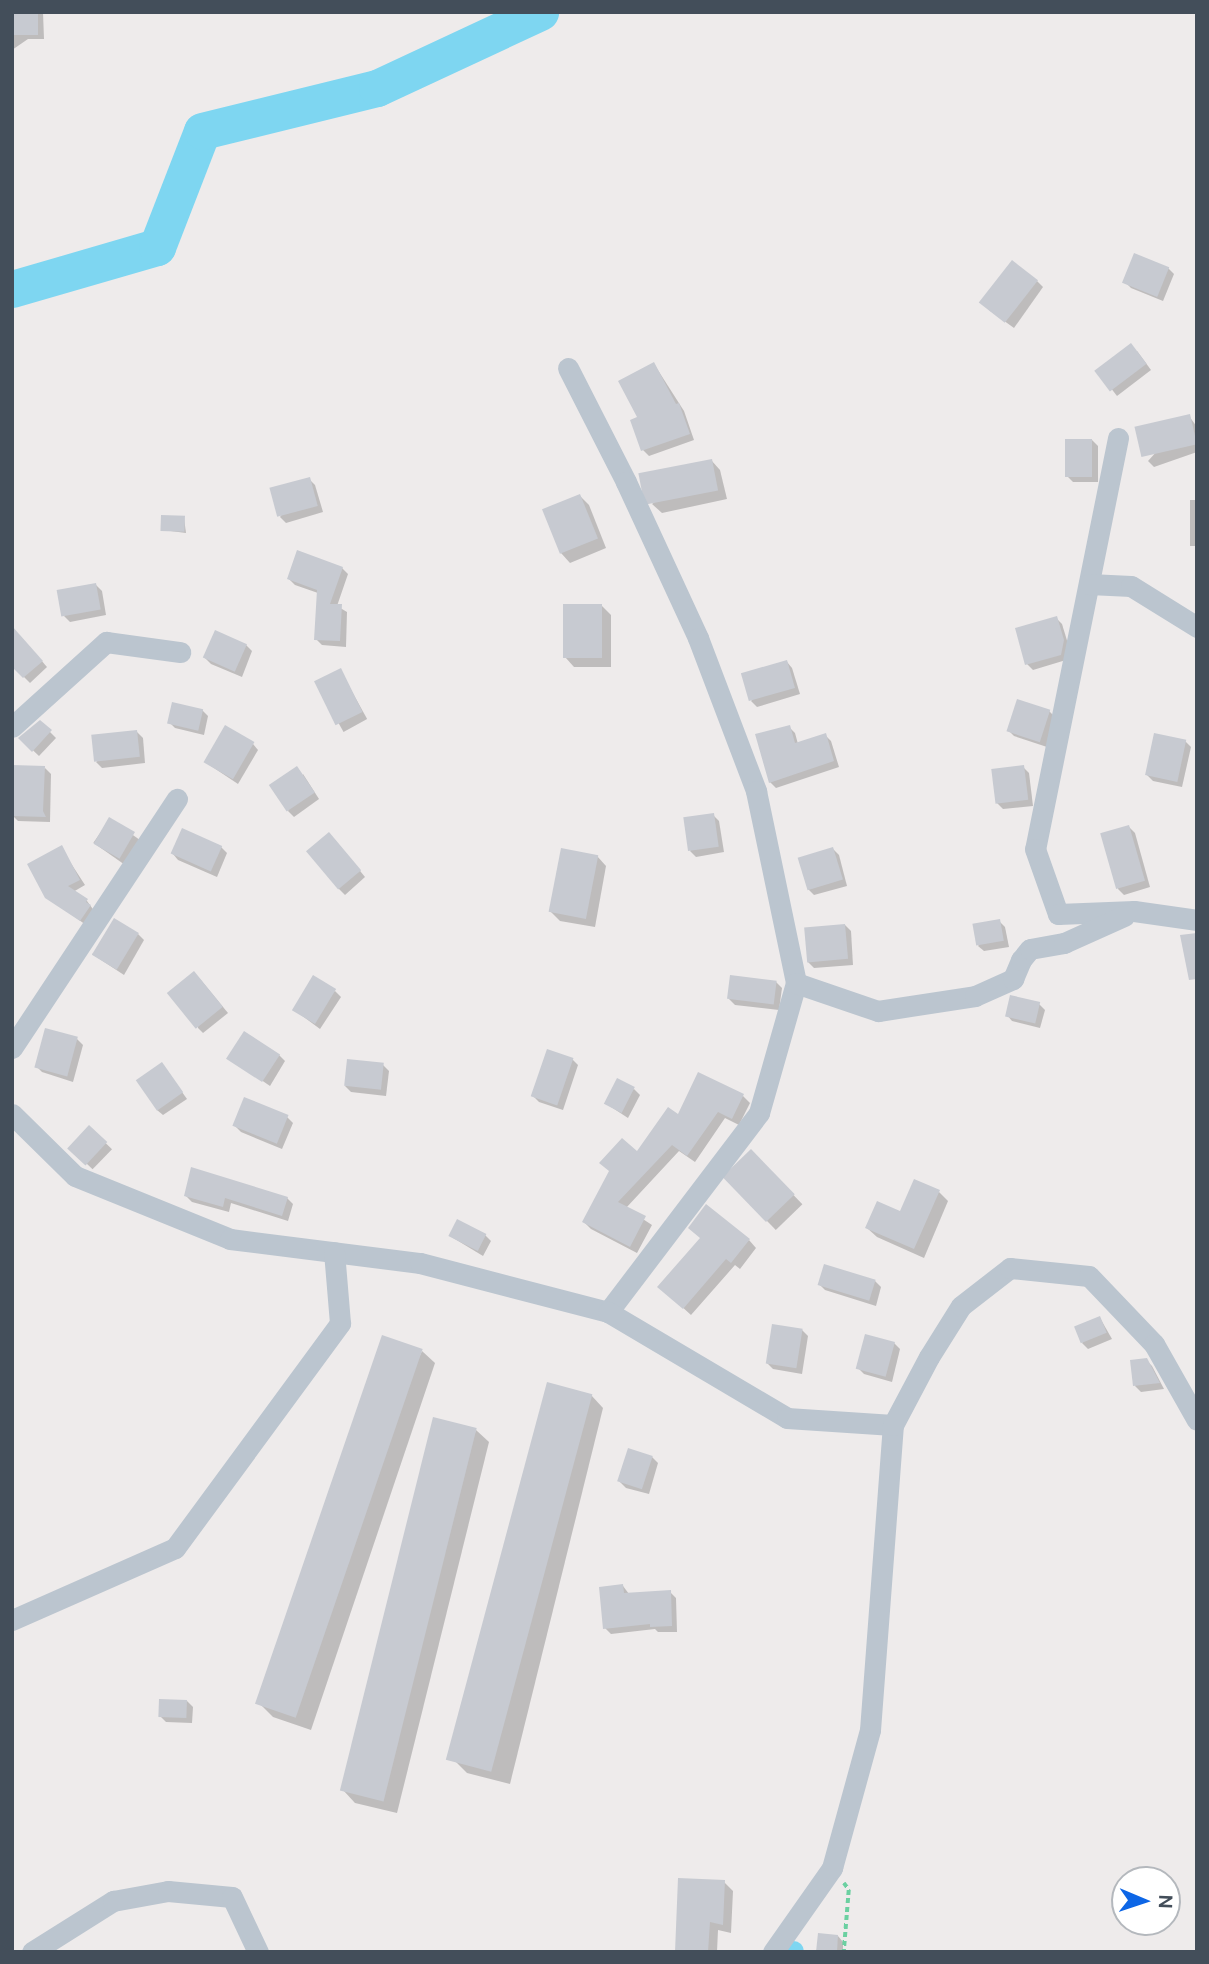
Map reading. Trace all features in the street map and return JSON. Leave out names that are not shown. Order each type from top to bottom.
[{"type":"street","points":[[568,368],[626,482],[698,638],[756,791],[796,983],[759,1113],[607,1312]]},
{"type":"street","points":[[1118,438],[1035,849],[1058,914],[1133,911],[1197,920]]},
{"type":"street","points":[[1089,584],[1131,586],[1197,627]]},
{"type":"street","points":[[12,727],[106,642],[180,652]]},
{"type":"street","points":[[12,1048],[177,799]]},
{"type":"street","points":[[796,983],[878,1011],[975,996],[1013,979],[1021,960],[1030,949],[1064,943],[1133,911]]},
{"type":"street","points":[[12,1114],[75,1176],[136,1198],[230,1238],[420,1263],[607,1312],[787,1418],[893,1425]]},
{"type":"street","points":[[12,1620],[175,1548],[340,1323],[334,1252]]},
{"type":"street","points":[[773,1952],[832,1868],[870,1730],[893,1425],[961,1306],[1010,1268],[1089,1276],[1154,1344],[1197,1420]]},
{"type":"street","points":[[32,1952],[113,1901],[169,1891],[232,1896],[258,1952]]},
{"type":"path","points":[[832,1868],[849,1890],[844,1952]]},
{"type":"building","points":[[12,12],[38,12],[38,35],[12,35]]},
{"type":"building","points":[[1134,253],[1169,267],[1157,297],[1122,283]]},
{"type":"building","points":[[1012,260],[1038,280],[1005,323],[979,303]]},
{"type":"building","points":[[1131,343],[1147,364],[1110,391],[1094,371]]},
{"type":"building","points":[[654,362],[676,404],[679,403],[690,434],[641,451],[630,420],[637,417],[618,381]]},
{"type":"building","points":[[1190,414],[1197,444],[1141,457],[1134,427]]},
{"type":"building","points":[[1065,439],[1092,439],[1092,477],[1065,477]]},
{"type":"building","points":[[712,459],[718,490],[644,505],[638,473]]},
{"type":"building","points":[[310,477],[318,506],[277,517],[269,488]]},
{"type":"building","points":[[580,494],[598,539],[560,554],[542,509]]},
{"type":"building","points":[[161,515],[185,516],[184,532],[160,531]]},
{"type":"building","points":[[297,550],[343,567],[330,604],[342,604],[340,641],[314,640],[317,590],[287,579]]},
{"type":"building","points":[[96,583],[101,610],[61,617],[57,590]]},
{"type":"building","points":[[563,604],[602,604],[602,658],[563,658]]},
{"type":"building","points":[[1057,616],[1064,640],[1061,655],[1025,665],[1015,628]]},
{"type":"building","points":[[12,626],[43,661],[23,678],[12,667]]},
{"type":"building","points":[[215,630],[247,644],[235,672],[203,657]]},
{"type":"building","points":[[787,660],[795,688],[749,701],[741,673]]},
{"type":"building","points":[[341,668],[362,712],[336,725],[314,681]]},
{"type":"building","points":[[1017,699],[1050,710],[1040,742],[1006,731]]},
{"type":"building","points":[[172,702],[203,709],[198,731],[167,723]]},
{"type":"building","points":[[40,720],[52,730],[32,752],[18,738]]},
{"type":"building","points":[[225,725],[254,742],[233,779],[204,762]]},
{"type":"building","points":[[790,725],[795,743],[826,733],[834,761],[769,783],[755,734]]},
{"type":"building","points":[[137,730],[140,757],[94,762],[91,735]]},
{"type":"building","points":[[1154,733],[1186,740],[1177,782],[1145,775]]},
{"type":"building","points":[[12,765],[45,766],[43,811],[46,817],[12,816]]},
{"type":"building","points":[[1024,765],[1028,800],[996,804],[991,769]]},
{"type":"building","points":[[297,766],[315,793],[287,812],[269,785]]},
{"type":"building","points":[[714,813],[719,847],[688,851],[683,817]]},
{"type":"building","points":[[109,817],[135,832],[119,859],[94,844]]},
{"type":"building","points":[[1129,825],[1145,881],[1116,889],[1100,833]]},
{"type":"building","points":[[182,828],[222,846],[211,871],[171,854]]},
{"type":"building","points":[[329,832],[361,870],[338,890],[306,851]]},
{"type":"building","points":[[62,845],[80,880],[68,886],[88,899],[86,902],[91,905],[80,921],[45,898],[27,864]]},
{"type":"building","points":[[833,847],[843,880],[808,890],[798,858]]},
{"type":"building","points":[[561,848],[598,855],[586,919],[549,912]]},
{"type":"building","points":[[114,918],[139,933],[117,970],[92,955]]},
{"type":"building","points":[[1000,919],[1004,941],[976,946],[972,924]]},
{"type":"building","points":[[845,924],[848,959],[807,962],[804,928]]},
{"type":"building","points":[[1197,933],[1197,979],[1189,980],[1180,935]]},
{"type":"building","points":[[194,971],[223,1007],[196,1029],[167,993]]},
{"type":"building","points":[[313,975],[336,989],[315,1024],[292,1010]]},
{"type":"building","points":[[730,975],[777,981],[774,1005],[727,999]]},
{"type":"building","points":[[1010,995],[1040,1002],[1035,1023],[1005,1016]]},
{"type":"building","points":[[45,1028],[78,1037],[67,1076],[34,1068]]},
{"type":"building","points":[[244,1031],[280,1054],[262,1082],[226,1059]]},
{"type":"building","points":[[547,1049],[573,1058],[557,1105],[531,1096]]},
{"type":"building","points":[[347,1059],[384,1063],[381,1090],[344,1086]]},
{"type":"building","points":[[162,1062],[183,1092],[157,1111],[136,1080]]},
{"type":"building","points":[[698,1072],[744,1094],[732,1119],[718,1112],[687,1156],[672,1145],[618,1202],[646,1216],[630,1247],[582,1222],[609,1171],[599,1163],[622,1138],[637,1151],[668,1107],[678,1114]]},
{"type":"building","points":[[617,1078],[635,1087],[622,1113],[604,1104]]},
{"type":"building","points":[[244,1097],[289,1115],[277,1144],[232,1126]]},
{"type":"building","points":[[89,1125],[107,1142],[85,1165],[67,1148]]},
{"type":"building","points":[[751,1149],[795,1194],[766,1222],[722,1177]]},
{"type":"building","points":[[191,1167],[288,1197],[282,1216],[225,1198],[223,1207],[184,1196]]},
{"type":"building","points":[[914,1179],[940,1190],[914,1249],[865,1228],[877,1201],[900,1211]]},
{"type":"building","points":[[706,1204],[750,1239],[731,1263],[726,1259],[683,1309],[657,1287],[700,1238],[688,1228]]},
{"type":"building","points":[[457,1219],[486,1234],[478,1251],[448,1236]]},
{"type":"building","points":[[824,1264],[876,1280],[869,1301],[818,1285]]},
{"type":"building","points":[[1100,1316],[1107,1333],[1081,1343],[1074,1326]]},
{"type":"building","points":[[772,1324],[803,1329],[796,1368],[766,1364]]},
{"type":"building","points":[[865,1334],[895,1342],[886,1377],[856,1369]]},
{"type":"building","points":[[382,1335],[423,1349],[296,1718],[255,1704]]},
{"type":"building","points":[[1147,1358],[1160,1383],[1133,1386],[1130,1360]]},
{"type":"building","points":[[547,1382],[592,1394],[491,1772],[446,1760]]},
{"type":"building","points":[[433,1417],[477,1428],[384,1801],[340,1791]]},
{"type":"building","points":[[628,1448],[653,1456],[642,1489],[617,1481]]},
{"type":"building","points":[[623,1584],[624,1593],[671,1590],[672,1626],[650,1627],[650,1624],[603,1629],[599,1587]]},
{"type":"building","points":[[159,1699],[187,1700],[186,1718],[158,1717]]},
{"type":"building","points":[[678,1878],[725,1880],[723,1925],[710,1922],[708,1952],[675,1952]]},
{"type":"building","points":[[818,1933],[838,1935],[837,1952],[816,1952]]},
{"type":"waterway","points":[[12,289],[157,247],[202,131],[377,88],[540,12]]}]
